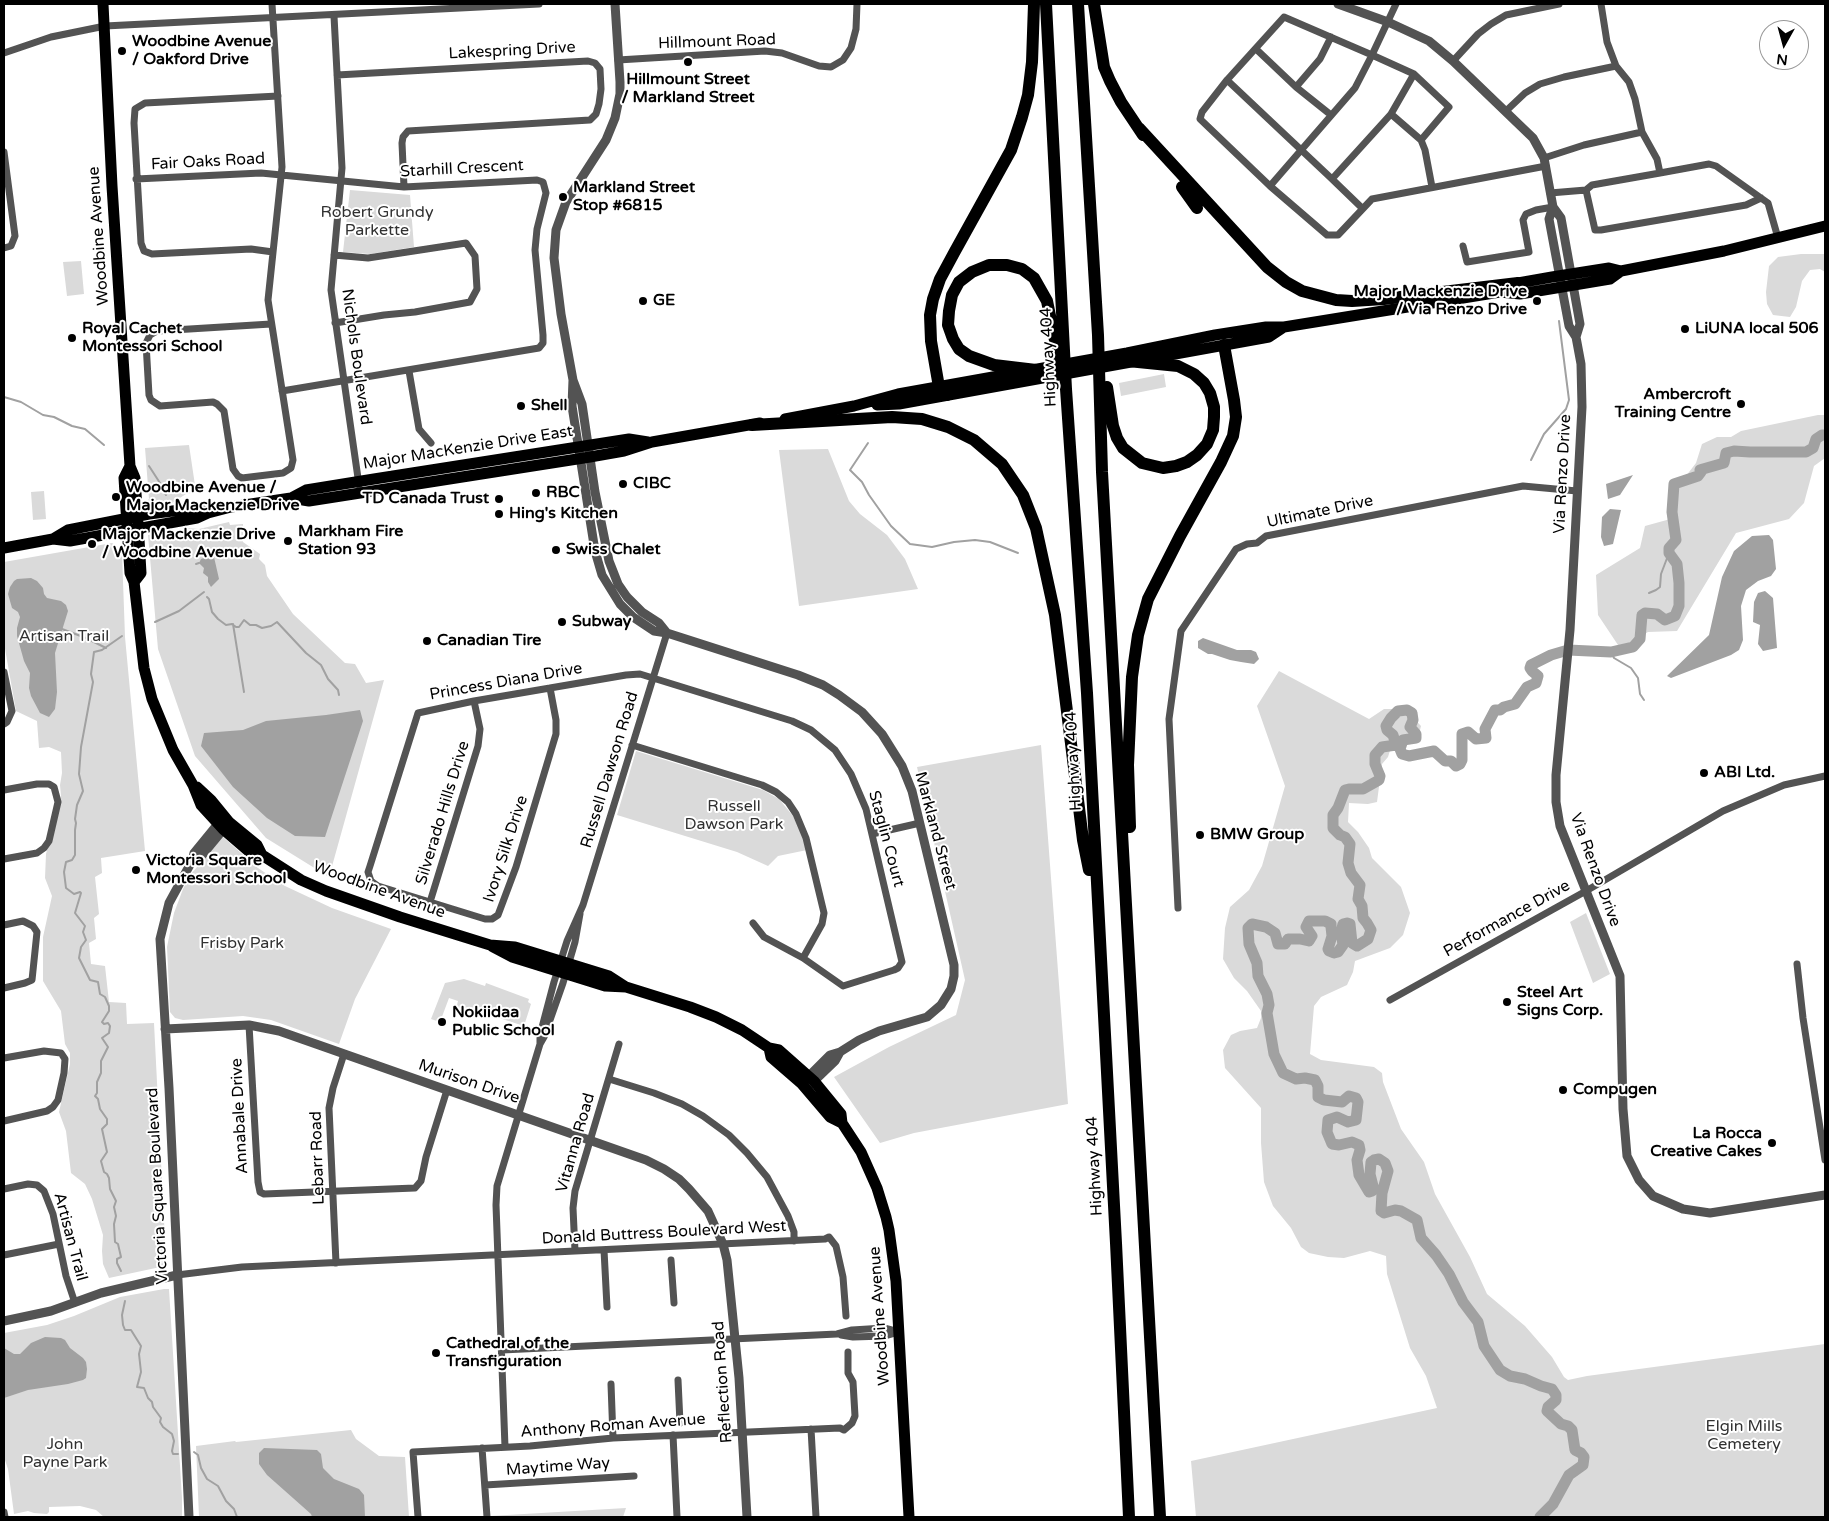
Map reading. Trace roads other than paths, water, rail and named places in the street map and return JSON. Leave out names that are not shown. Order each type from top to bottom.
[{"type":"highway","points":[[943,391],[931,341],[930,315],[933,299],[940,279],[1011,150],[1028,95],[1032,62],[1034,4]]},
{"type":"highway","name":"Highway 404","points":[[1046,4],[1066,389],[1081,594],[1129,1517]]},
{"type":"highway","points":[[1078,4],[1098,335],[1102,472],[1160,1517]]},
{"type":"highway","points":[[1094,4],[1104,67],[1110,81],[1139,128],[1197,208]]},
{"type":"highway","points":[[1139,128],[1267,267],[1286,282],[1302,291],[1328,298],[1352,301],[1518,283]]},
{"type":"highway","points":[[1035,374],[994,365],[969,356],[959,349],[948,325],[949,311],[952,295],[959,282],[972,272],[989,266],[1007,264],[1022,269],[1034,278],[1047,300],[1056,351],[1066,389]]},
{"type":"highway","points":[[1098,335],[1102,342],[1113,426],[1123,448],[1142,463],[1152,466],[1176,466],[1187,462],[1207,444],[1213,430],[1214,407],[1210,393],[1199,379],[1184,368],[1128,357]]},
{"type":"highway","points":[[1132,1017],[1133,920],[1128,765],[1134,660],[1138,635],[1148,599],[1180,536],[1222,462],[1233,436],[1236,417],[1234,400],[1221,342]]},
{"type":"highway","points":[[752,425],[892,417],[922,419],[948,427],[974,440],[1002,464],[1023,494],[1036,528],[1054,615],[1083,840],[1098,916]]},
{"type":"main road","name":"Woodbine Avenue","points":[[103,4],[112,186],[130,466],[135,478],[130,573],[134,582],[144,668],[152,699],[173,750],[193,784],[202,805],[224,823],[252,854],[262,855],[301,880],[326,891],[400,917],[490,945],[512,957],[609,976],[626,987],[716,1017],[742,1030],[769,1048],[770,1057],[808,1082],[830,1117],[842,1123],[861,1152],[877,1188],[886,1217],[896,1282],[909,1517]]},
{"type":"main road","name":"Major MacKenzie Drive East","points":[[4,548],[53,539],[70,541],[197,518],[231,507],[291,498],[309,501],[360,487],[585,452],[629,439],[652,442],[752,425],[854,406],[898,394],[943,391],[1128,357],[1221,342],[1269,337],[1284,327],[1500,292],[1520,294],[1609,268],[1621,270],[1724,251],[1825,226]]},
{"type":"main road","name":"Major MacKenzie Drive East","points":[[1500,292],[1518,283],[1567,280]]},
{"type":"main road","name":"Major MacKenzie Drive East","points":[[53,539],[68,530],[132,517],[196,508],[208,513]]},
{"type":"street","points":[[271,324],[157,330],[153,332],[146,343],[149,395],[154,404],[160,406],[213,402],[221,407],[225,416],[233,469],[238,476],[246,478],[287,471],[293,464],[271,324],[268,293],[281,174],[272,4]]},
{"type":"street","points":[[4,53],[51,37],[105,26],[334,16],[429,7],[539,4]]},
{"type":"street","name":"Markland Street","points":[[615,4],[620,94],[611,129],[566,202],[556,230],[554,258],[573,380],[582,404],[595,551],[607,584],[620,604],[628,613],[654,631],[668,633],[806,677],[848,701],[869,719],[893,750],[909,782],[954,965],[951,989],[940,1006],[927,1017],[879,1031],[859,1040],[840,1052],[835,1060],[808,1082]]},
{"type":"street","name":"Hillmount Road","points":[[618,60],[765,51],[782,53],[819,66],[830,67],[843,60],[851,48],[856,28],[857,4]]},
{"type":"street","name":"Via Renzo Drive","points":[[1338,4],[1388,22],[1429,41],[1506,111],[1533,138],[1545,162],[1553,207],[1561,218],[1569,326],[1576,337],[1581,364],[1582,407],[1570,630],[1556,775],[1556,802],[1560,826],[1620,976],[1624,1136],[1627,1156],[1639,1180],[1653,1196],[1683,1209],[1710,1213],[1825,1195]]},
{"type":"street","points":[[1270,186],[1355,88],[1396,4]]},
{"type":"street","points":[[1453,61],[1478,34],[1490,24],[1506,15],[1559,4]]},
{"type":"street","points":[[1601,4],[1607,42],[1616,66],[1632,91],[1642,132],[1657,159],[1660,173]]},
{"type":"street","name":"Nichols Boulevard","points":[[334,16],[342,180],[331,290],[360,487]]},
{"type":"street","points":[[1420,140],[1449,107],[1414,74],[1284,18],[1227,80],[1202,112],[1200,119],[1270,186],[1327,235],[1338,235],[1372,199],[1545,162],[1584,145],[1642,132]]},
{"type":"street","points":[[1296,87],[1320,58],[1331,37]]},
{"type":"street","points":[[1256,49],[1296,87],[1331,115]]},
{"type":"street","name":"Lakespring Drive","points":[[337,74],[588,60],[595,63],[600,69],[600,104],[596,114],[590,120],[408,131],[403,137],[402,143],[404,187]]},
{"type":"street","points":[[1506,111],[1525,93],[1540,84],[1616,66]]},
{"type":"street","points":[[1332,179],[1391,114],[1414,74]]},
{"type":"street","points":[[1227,80],[1362,208]]},
{"type":"street","points":[[273,252],[234,250],[152,254],[144,251],[140,243],[134,123],[135,109],[152,103],[278,96]]},
{"type":"street","points":[[1391,114],[1420,140],[1425,150],[1432,187]]},
{"type":"street","points":[[4,152],[16,236],[12,246],[4,248]]},
{"type":"street","points":[[1550,192],[1586,190],[1592,185],[1710,164],[1716,166],[1768,203],[1778,238]]},
{"type":"street","name":"Fair Oaks Road","points":[[136,179],[252,173],[281,174]]},
{"type":"street","name":"Starhill Crescent","points":[[281,174],[404,187],[537,180],[543,182],[546,189],[534,250],[543,335],[543,343],[539,348],[282,391]]},
{"type":"street","points":[[1586,190],[1595,230],[1746,205],[1760,198]]},
{"type":"street","points":[[1463,246],[1467,262],[1529,252],[1523,220],[1526,214],[1553,207]]},
{"type":"street","points":[[334,255],[368,258],[466,243],[475,256],[477,289],[470,302],[335,323]]},
{"type":"street","points":[[409,371],[419,429],[432,442]]},
{"type":"street","name":"Ultimate Drive","points":[[1178,908],[1169,719],[1181,631],[1236,549],[1248,544],[1257,543],[1266,536],[1523,486],[1577,490]]},
{"type":"street","name":"Russell Dawson Road","points":[[505,1447],[496,1195],[500,1172],[540,1044],[540,1035],[563,967],[567,941],[580,914],[668,633]]},
{"type":"street","points":[[4,672],[12,711],[7,722],[4,724]]},
{"type":"street","name":"Princess Diana Drive","points":[[371,881],[368,872],[416,716],[424,711],[474,701],[634,674],[653,678]]},
{"type":"street","name":"Staglin Court","points":[[653,678],[785,718],[800,724],[830,744],[847,766],[863,801],[902,958],[900,966],[894,970],[842,986],[803,958],[764,937],[753,923]]},
{"type":"street","name":"Ivory Silk Drive","points":[[371,881],[378,886],[489,920],[495,918],[500,912],[556,734],[556,720],[550,688]]},
{"type":"street","name":"Silverado Hills Drive","points":[[430,902],[480,738],[474,701]]},
{"type":"street","points":[[632,745],[762,785],[776,792],[788,802],[796,814],[806,838],[824,914],[822,924],[803,958]]},
{"type":"street","name":"Performance Drive","points":[[1390,1000],[1586,891],[1723,811],[1784,785],[1825,776]]},
{"type":"street","points":[[4,790],[37,784],[49,784],[54,787],[58,802],[49,841],[44,848],[37,852],[4,859]]},
{"type":"street","name":"Victoria Square Boulevard","points":[[189,1517],[160,939],[168,903],[192,862],[194,853],[224,823]]},
{"type":"street","points":[[872,834],[920,823]]},
{"type":"street","points":[[4,925],[24,921],[37,932],[32,980],[4,988]]},
{"type":"street","points":[[1797,964],[1803,1018],[1825,1160]]},
{"type":"street","name":"Murison Drive","points":[[165,1029],[250,1025],[279,1031],[646,1160],[672,1174],[689,1189],[708,1211],[723,1244]]},
{"type":"street","name":"Annabale Drive","points":[[250,1025],[260,1192],[270,1195],[332,1192]]},
{"type":"street","name":"Vitanna Road","points":[[575,1251],[573,1202],[577,1180],[619,1044]]},
{"type":"street","points":[[4,1058],[44,1051],[61,1053],[65,1059],[58,1100],[53,1107],[47,1111],[4,1121]]},
{"type":"street","name":"Lebarr Road","points":[[336,1263],[329,1108],[344,1054]]},
{"type":"street","points":[[609,1079],[682,1104],[703,1116],[729,1135],[767,1177],[788,1216],[794,1232],[794,1241]]},
{"type":"street","points":[[332,1192],[415,1188],[418,1186],[446,1090]]},
{"type":"street","name":"Artisan Trail","points":[[4,1189],[28,1184],[37,1185],[44,1191],[53,1214],[66,1276],[75,1303]]},
{"type":"street","name":"Donald Buttress Boulevard West","points":[[177,1275],[228,1268],[825,1240],[829,1238],[836,1246],[843,1277],[846,1316]]},
{"type":"street","points":[[4,1255],[59,1244]]},
{"type":"street","name":"Reflection Road","points":[[723,1244],[736,1339],[746,1517]]},
{"type":"street","points":[[604,1250],[607,1307]]},
{"type":"street","points":[[671,1260],[674,1304]]},
{"type":"street","points":[[4,1321],[51,1311],[101,1293],[177,1275]]},
{"type":"street","points":[[502,1350],[837,1334],[852,1330],[884,1328],[899,1332]]},
{"type":"street","name":"Anthony Roman Avenue","points":[[418,1517],[414,1452],[614,1438],[810,1429],[840,1428],[844,1430],[852,1423],[855,1416],[853,1382],[848,1372],[848,1352]]},
{"type":"street","points":[[678,1380],[680,1423]]},
{"type":"street","points":[[611,1384],[614,1438]]},
{"type":"street","points":[[810,1429],[816,1517]]},
{"type":"street","points":[[674,1435],[677,1517]]},
{"type":"street","points":[[482,1448],[487,1517]]},
{"type":"street","name":"Maytime Way","points":[[485,1485],[634,1476]]},
{"type":"street","points":[[4,1512],[5,1517]]},
{"type":"waterway","points":[[1531,460],[1544,434],[1566,409],[1569,400],[1559,321]]},
{"type":"waterway","points":[[4,397],[21,402],[43,415],[54,417],[72,426],[85,429],[104,445]]},
{"type":"waterway","points":[[1540,1517],[1553,1504],[1569,1475],[1583,1465],[1584,1457],[1575,1450],[1572,1430],[1568,1426],[1561,1424],[1547,1411],[1548,1407],[1556,1400],[1556,1395],[1552,1389],[1525,1379],[1510,1376],[1500,1370],[1484,1346],[1478,1322],[1463,1302],[1449,1274],[1421,1238],[1417,1220],[1401,1211],[1395,1210],[1384,1213],[1381,1211],[1382,1193],[1388,1171],[1385,1163],[1379,1159],[1371,1162],[1370,1174],[1373,1186],[1372,1191],[1369,1192],[1359,1175],[1357,1160],[1360,1150],[1359,1145],[1352,1142],[1339,1145],[1332,1144],[1327,1132],[1328,1120],[1337,1117],[1348,1122],[1356,1120],[1358,1102],[1356,1098],[1349,1096],[1342,1102],[1324,1100],[1318,1097],[1318,1086],[1315,1080],[1296,1079],[1283,1073],[1274,1054],[1267,1013],[1269,1005],[1267,994],[1258,976],[1257,963],[1249,944],[1248,928],[1252,924],[1266,927],[1275,933],[1278,944],[1285,944],[1288,939],[1309,941],[1312,936],[1306,927],[1309,921],[1325,921],[1331,924],[1332,936],[1328,949],[1334,953],[1338,952],[1343,945],[1341,932],[1343,924],[1350,924],[1352,943],[1357,946],[1368,939],[1371,930],[1363,918],[1362,906],[1358,899],[1360,885],[1351,873],[1348,863],[1350,844],[1345,837],[1333,828],[1333,815],[1345,790],[1363,789],[1379,780],[1380,776],[1375,764],[1375,755],[1382,747],[1396,745],[1393,735],[1387,730],[1386,726],[1391,718],[1398,711],[1407,710],[1412,713],[1413,720],[1410,727],[1416,734],[1416,738],[1403,740],[1400,749],[1402,754],[1409,756],[1434,751],[1445,761],[1451,761],[1456,766],[1460,764],[1462,760],[1462,734],[1468,732],[1476,739],[1486,738],[1485,729],[1495,710],[1515,704],[1527,687],[1536,683],[1538,676],[1530,668],[1531,665],[1551,655],[1568,650],[1611,652],[1633,647],[1640,639],[1642,615],[1645,613],[1657,614],[1665,620],[1675,616],[1679,606],[1679,583],[1677,564],[1669,553],[1669,548],[1676,540],[1672,512],[1674,484],[1698,476],[1701,472],[1700,470],[1724,463],[1726,453],[1734,451],[1806,452],[1813,448],[1816,439],[1825,435]]},
{"type":"waterway","points":[[868,443],[850,470],[862,482],[891,526],[910,544],[932,547],[975,540],[990,542],[1018,553]]},
{"type":"waterway","points":[[149,466],[166,495]]},
{"type":"waterway","points":[[1649,593],[1660,587],[1661,574],[1669,553]]},
{"type":"waterway","points":[[155,622],[179,611],[204,592]]},
{"type":"waterway","points":[[207,597],[212,612],[226,625],[232,624],[239,627],[244,620],[250,625],[262,628],[277,622],[306,653],[321,665],[328,679],[338,690],[339,695]]},
{"type":"waterway","points":[[233,624],[244,692]]},
{"type":"waterway","points":[[62,629],[106,648]]},
{"type":"waterway","points":[[121,1271],[117,1263],[117,1259],[121,1257],[118,1244],[115,1242],[114,1224],[116,1216],[114,1207],[116,1201],[110,1189],[109,1178],[104,1172],[101,1161],[107,1152],[102,1129],[107,1124],[107,1119],[100,1109],[98,1099],[95,1096],[97,1093],[97,1082],[101,1073],[101,1061],[108,1047],[102,1038],[109,1033],[110,1026],[108,1023],[104,1024],[102,1022],[109,1011],[109,1006],[105,997],[100,994],[98,982],[90,980],[79,958],[81,947],[86,940],[83,932],[85,926],[75,913],[81,893],[74,894],[66,888],[64,872],[66,862],[72,860],[75,855],[75,819],[77,805],[83,791],[79,774],[81,747],[93,682],[91,674],[94,652],[102,650],[122,636]]},
{"type":"waterway","points":[[1611,652],[1614,658],[1631,668],[1638,678],[1640,694],[1644,700]]},
{"type":"waterway","points":[[125,1301],[122,1315],[123,1325],[125,1330],[131,1330],[141,1346],[139,1354],[141,1372],[137,1387],[144,1388],[153,1407],[161,1418],[160,1422],[163,1427],[172,1434],[174,1441],[173,1454],[178,1454]]},
{"type":"waterway","points":[[194,1452],[198,1455],[201,1468],[207,1479],[218,1486],[226,1501],[234,1509],[237,1517]]},
{"type":"place","name":"Woodbine Avenue / Oakford Drive","points":[[122,51]]},
{"type":"place","name":"Hillmount Street / Markland Street","points":[[688,62]]},
{"type":"place","name":"Markland Street Stop #6815","points":[[563,197]]},
{"type":"place","name":"GE","points":[[643,301]]},
{"type":"place","name":"Major Mackenzie Drive / Via Renzo Drive","points":[[1537,301]]},
{"type":"place","name":"LiUNA local 506","points":[[1685,329]]},
{"type":"place","name":"Royal Cachet Montessori School","points":[[72,338]]},
{"type":"place","name":"Ambercroft Training Centre","points":[[1741,404]]},
{"type":"place","name":"Shell","points":[[521,406]]},
{"type":"place","name":"CIBC","points":[[623,484]]},
{"type":"place","name":"RBC","points":[[536,493]]},
{"type":"place","name":"Woodbine Avenue / Major Mackenzie Drive","points":[[116,497]]},
{"type":"place","name":"TD Canada Trust","points":[[499,499]]},
{"type":"place","name":"Hing's Kitchen","points":[[499,514]]},
{"type":"place","name":"Markham Fire Station 93","points":[[288,541]]},
{"type":"place","name":"Major Mackenzie Drive / Woodbine Avenue","points":[[92,544]]},
{"type":"place","name":"Swiss Chalet","points":[[556,550]]},
{"type":"place","name":"Subway","points":[[562,622]]},
{"type":"place","name":"Canadian Tire","points":[[427,641]]},
{"type":"place","name":"ABI Ltd.","points":[[1704,773]]},
{"type":"place","name":"BMW Group","points":[[1200,835]]},
{"type":"place","name":"Victoria Square Montessori School","points":[[136,870]]},
{"type":"place","name":"Steel Art Signs Corp.","points":[[1507,1002]]},
{"type":"place","name":"Nokiidaa Public School","points":[[442,1022]]},
{"type":"place","name":"Compugen","points":[[1563,1090]]},
{"type":"place","name":"La Rocca Creative Cakes","points":[[1772,1143]]},
{"type":"place","name":"Cathedral of the Transfiguration","points":[[436,1353]]},
{"type":"park label","name":"Robert Grundy Parkette","points":[[377,222]]},
{"type":"park label","name":"Russell Dawson Park","points":[[734,816]]},
{"type":"park label","name":"Frisby Park","points":[[242,944]]},
{"type":"park label","name":"Elgin Mills Cemetery","points":[[1744,1436]]},
{"type":"park label","name":"John Payne Park","points":[[65,1454]]}]
